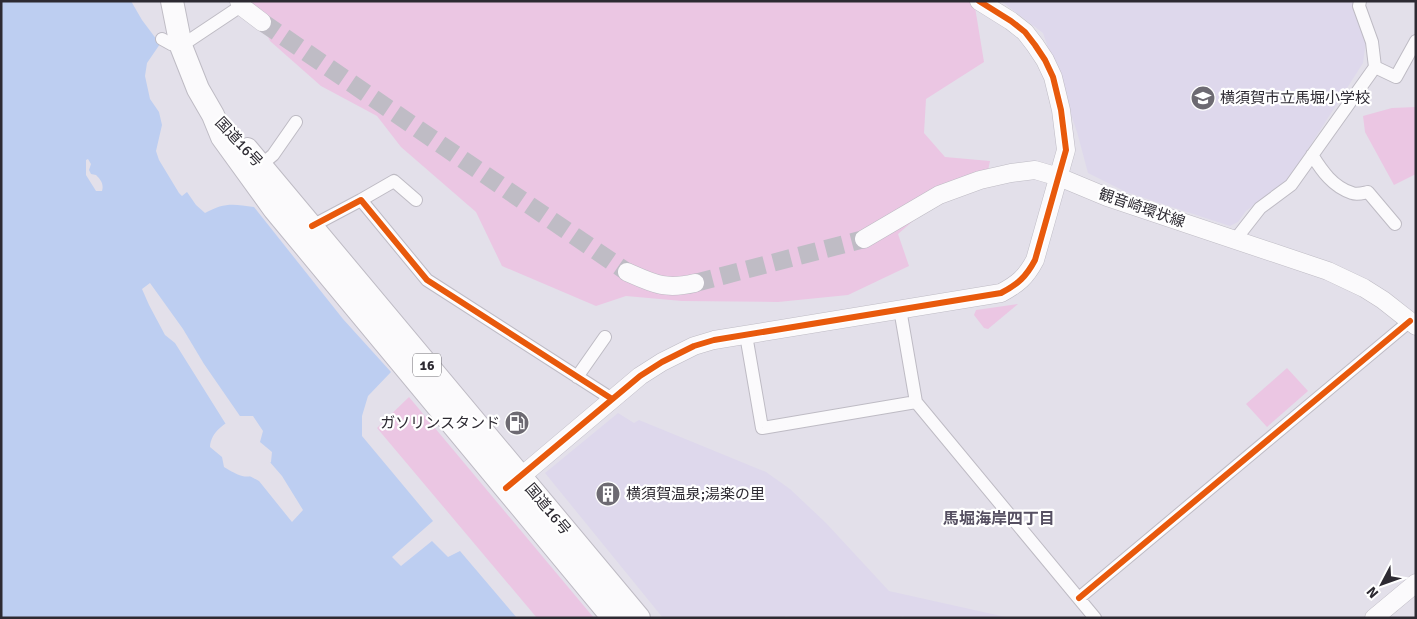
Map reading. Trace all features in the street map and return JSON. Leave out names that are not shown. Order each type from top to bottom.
[{"type":"highway","name":"16","points":[[172,1],[171,42],[213,115]]},
{"type":"highway","name":"国道16号","points":[[213,115],[261,165],[312,226],[514,483],[613,618]]},
{"type":"highway","name":"国道16号","points":[[213,115],[222,137],[274,209],[514,483],[639,618]]},
{"type":"street","points":[[514,483],[647,371],[694,346],[746,335],[1001,293],[1014,286],[1027,274],[1035,260],[1066,150],[1061,110],[1045,60],[1025,32],[979,1]]},
{"type":"street","points":[[1235,240],[1260,208],[1291,185],[1375,68],[1372,42],[1359,6],[1360,1]]},
{"type":"street","points":[[171,42],[240,4],[262,22]]},
{"type":"street","points":[[1375,68],[1396,77],[1416,41]]},
{"type":"street","points":[[261,165],[273,155],[296,122]]},
{"type":"street","points":[[1312,155],[1329,180],[1354,194],[1368,192],[1395,224]]},
{"type":"street","name":"観音崎環状線","points":[[864,239],[940,196],[980,180],[1035,170],[1059,177],[1107,198],[1300,261],[1348,279],[1383,300],[1413,324]]},
{"type":"street","points":[[312,226],[394,182],[416,200]]},
{"type":"street","points":[[361,200],[427,280],[612,399]]},
{"type":"street","points":[[627,272],[663,286],[681,286],[695,283]]},
{"type":"street","points":[[900,310],[916,402],[1095,618]]},
{"type":"street","points":[[1079,598],[1413,324]]},
{"type":"street","points":[[746,335],[762,428],[916,402]]},
{"type":"street","points":[[577,377],[605,337]]},
{"type":"street","points":[[1374,618],[1416,583]]},
{"type":"shaded area","points":[[251,1],[974,1],[984,62],[926,99],[924,133],[945,157],[990,161],[985,185],[938,199],[898,234],[909,266],[848,295],[778,302],[682,301],[626,296],[596,306],[502,266],[476,212],[401,147],[377,116],[321,86],[270,41]]},
{"type":"shaded area","name":"横須賀市立馬堀小学校","points":[[1001,1],[1352,1],[1366,41],[1363,63],[1289,179],[1246,211],[1238,222],[1230,226],[1126,192],[1088,173],[1077,132],[1043,33]]},
{"type":"shaded area","points":[[1416,107],[1416,174],[1394,185],[1365,132],[1363,116],[1392,108]]},
{"type":"shaded area","points":[[1018,304],[988,329],[984,328],[974,315],[976,310]]},
{"type":"shaded area","points":[[1287,368],[1308,391],[1267,427],[1246,404]]},
{"type":"shaded area","points":[[409,397],[594,618],[537,618],[377,428]]},
{"type":"shaded area","points":[[618,413],[634,423],[639,420],[766,472],[790,489],[826,523],[889,591],[1010,618],[907,618],[902,616],[901,618],[793,618],[785,616],[785,618],[663,618],[545,473]]},
{"type":"water","points":[[1,1],[131,1],[142,20],[160,44],[147,63],[145,76],[150,99],[159,112],[162,125],[156,151],[159,160],[179,193],[182,196],[187,192],[196,205],[205,213],[218,207],[229,205],[254,207],[343,319],[391,372],[368,396],[362,416],[362,436],[433,521],[392,557],[401,566],[432,541],[448,557],[460,551],[517,618],[1,618]],"holes":[[[88,159],[91,164],[89,170],[91,174],[96,175],[101,180],[102,191],[96,191],[86,175],[86,160]],[[237,416],[253,416],[263,431],[260,442],[272,452],[271,462],[249,476],[238,475],[224,467],[222,457],[210,447],[216,432]]]},
{"type":"pier","points":[[150,283],[183,329],[204,364],[242,419],[238,419],[227,426],[175,343],[165,335],[142,289]]},
{"type":"pier","points":[[269,461],[282,476],[303,510],[292,522],[259,481],[246,474],[255,473]]},
{"type":"tunnel","points":[[262,22],[627,272]]},
{"type":"tunnel","points":[[695,283],[864,239]]},
{"type":"cycle path","points":[[506,488],[640,376],[662,362],[694,346],[714,340],[1001,293],[1021,279],[1035,260],[1066,150],[1061,110],[1053,77],[1035,45],[1025,32],[979,1]]},
{"type":"cycle path","points":[[312,226],[361,200],[427,280],[612,399]]},
{"type":"cycle path","points":[[1079,598],[1410,321]]},
{"type":"place","name":"横須賀市立馬堀小学校","points":[[1203,98]]},
{"type":"place","name":"ガソリンスタンド","points":[[517,423]]},
{"type":"place","name":"横須賀温泉;湯楽の里","points":[[608,494]]},
{"type":"district","name":"馬堀海岸四丁目","points":[[999,518]]}]
